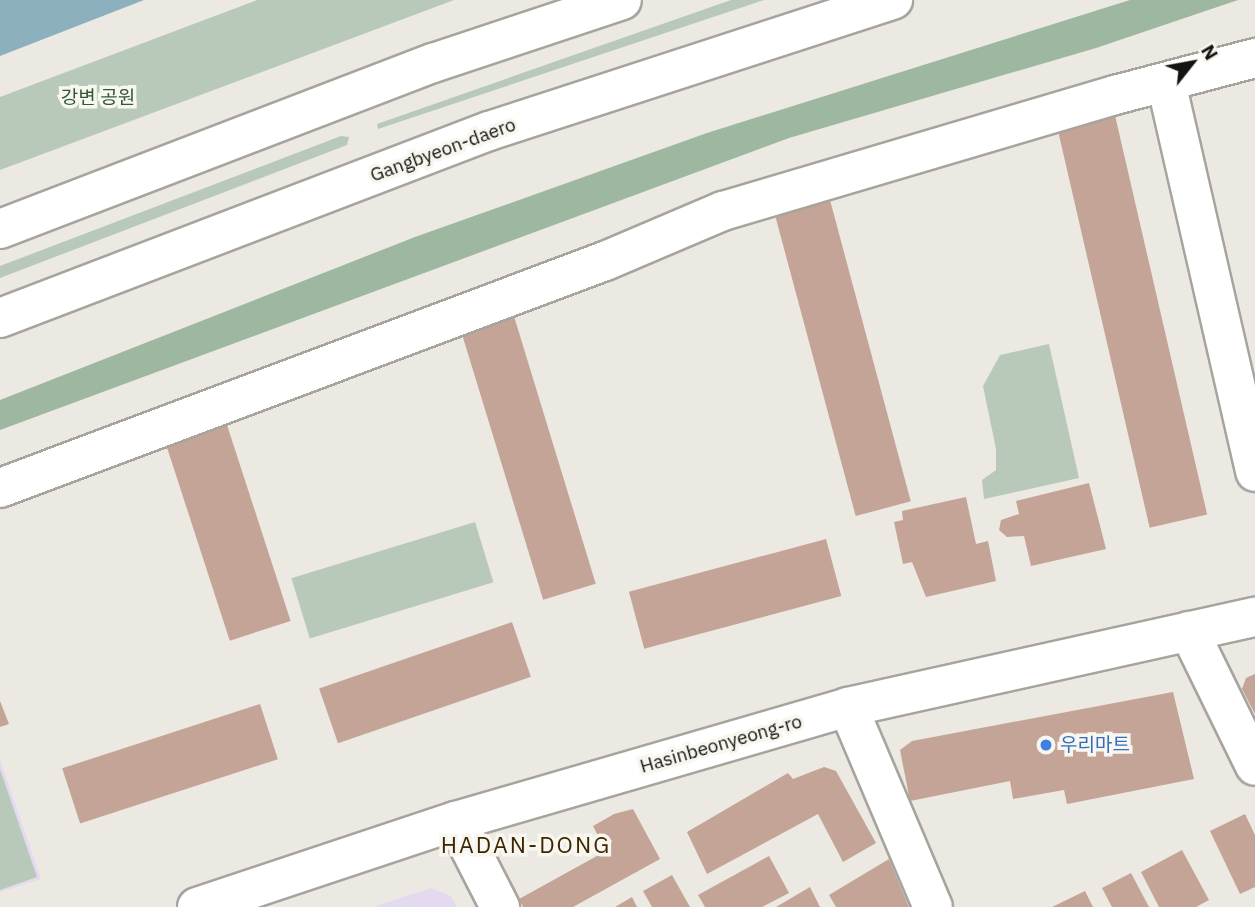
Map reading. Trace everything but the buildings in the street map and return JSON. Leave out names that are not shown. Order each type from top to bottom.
[{"type":"street","points":[[0,229],[433,63],[622,0]]},
{"type":"street","name":"Gangbyeon-daero","points":[[0,318],[489,131],[892,0]]},
{"type":"street","points":[[0,488],[598,264],[723,211],[1255,58]]},
{"type":"street","points":[[1166,82],[1255,472]]},
{"type":"street","name":"Hasinbeonyeong-ro","points":[[197,907],[456,821],[848,707],[1255,617]]},
{"type":"street","points":[[1189,631],[1255,766]]},
{"type":"street","points":[[848,707],[933,907]]},
{"type":"street","points":[[456,821],[500,907]]},
{"type":"shaded area","points":[[0,760],[41,879],[0,892]]},
{"type":"shaded area","points":[[431,888],[451,896],[457,907],[373,907]]},
{"type":"green space","name":"강변 공원","points":[[257,0],[454,0],[0,170],[0,97]]},
{"type":"green space","points":[[731,0],[764,0],[378,129],[377,124]]},
{"type":"green space","points":[[1130,0],[1238,0],[1096,48],[789,138],[0,430],[0,400],[415,237],[707,133]]},
{"type":"green space","points":[[341,136],[349,137],[347,145],[0,278],[0,266]]},
{"type":"green space","points":[[1049,344],[1079,478],[984,499],[982,480],[996,470],[996,449],[983,386],[1000,355]]},
{"type":"green space","points":[[475,522],[493,582],[310,638],[291,578]]},
{"type":"green space","points":[[0,769],[37,877],[0,890]]},
{"type":"water","points":[[0,0],[144,0],[0,56]]},
{"type":"place","name":"우리마트","points":[[1046,745]]},
{"type":"district","name":"HADAN-DONG","points":[[526,844]]}]
